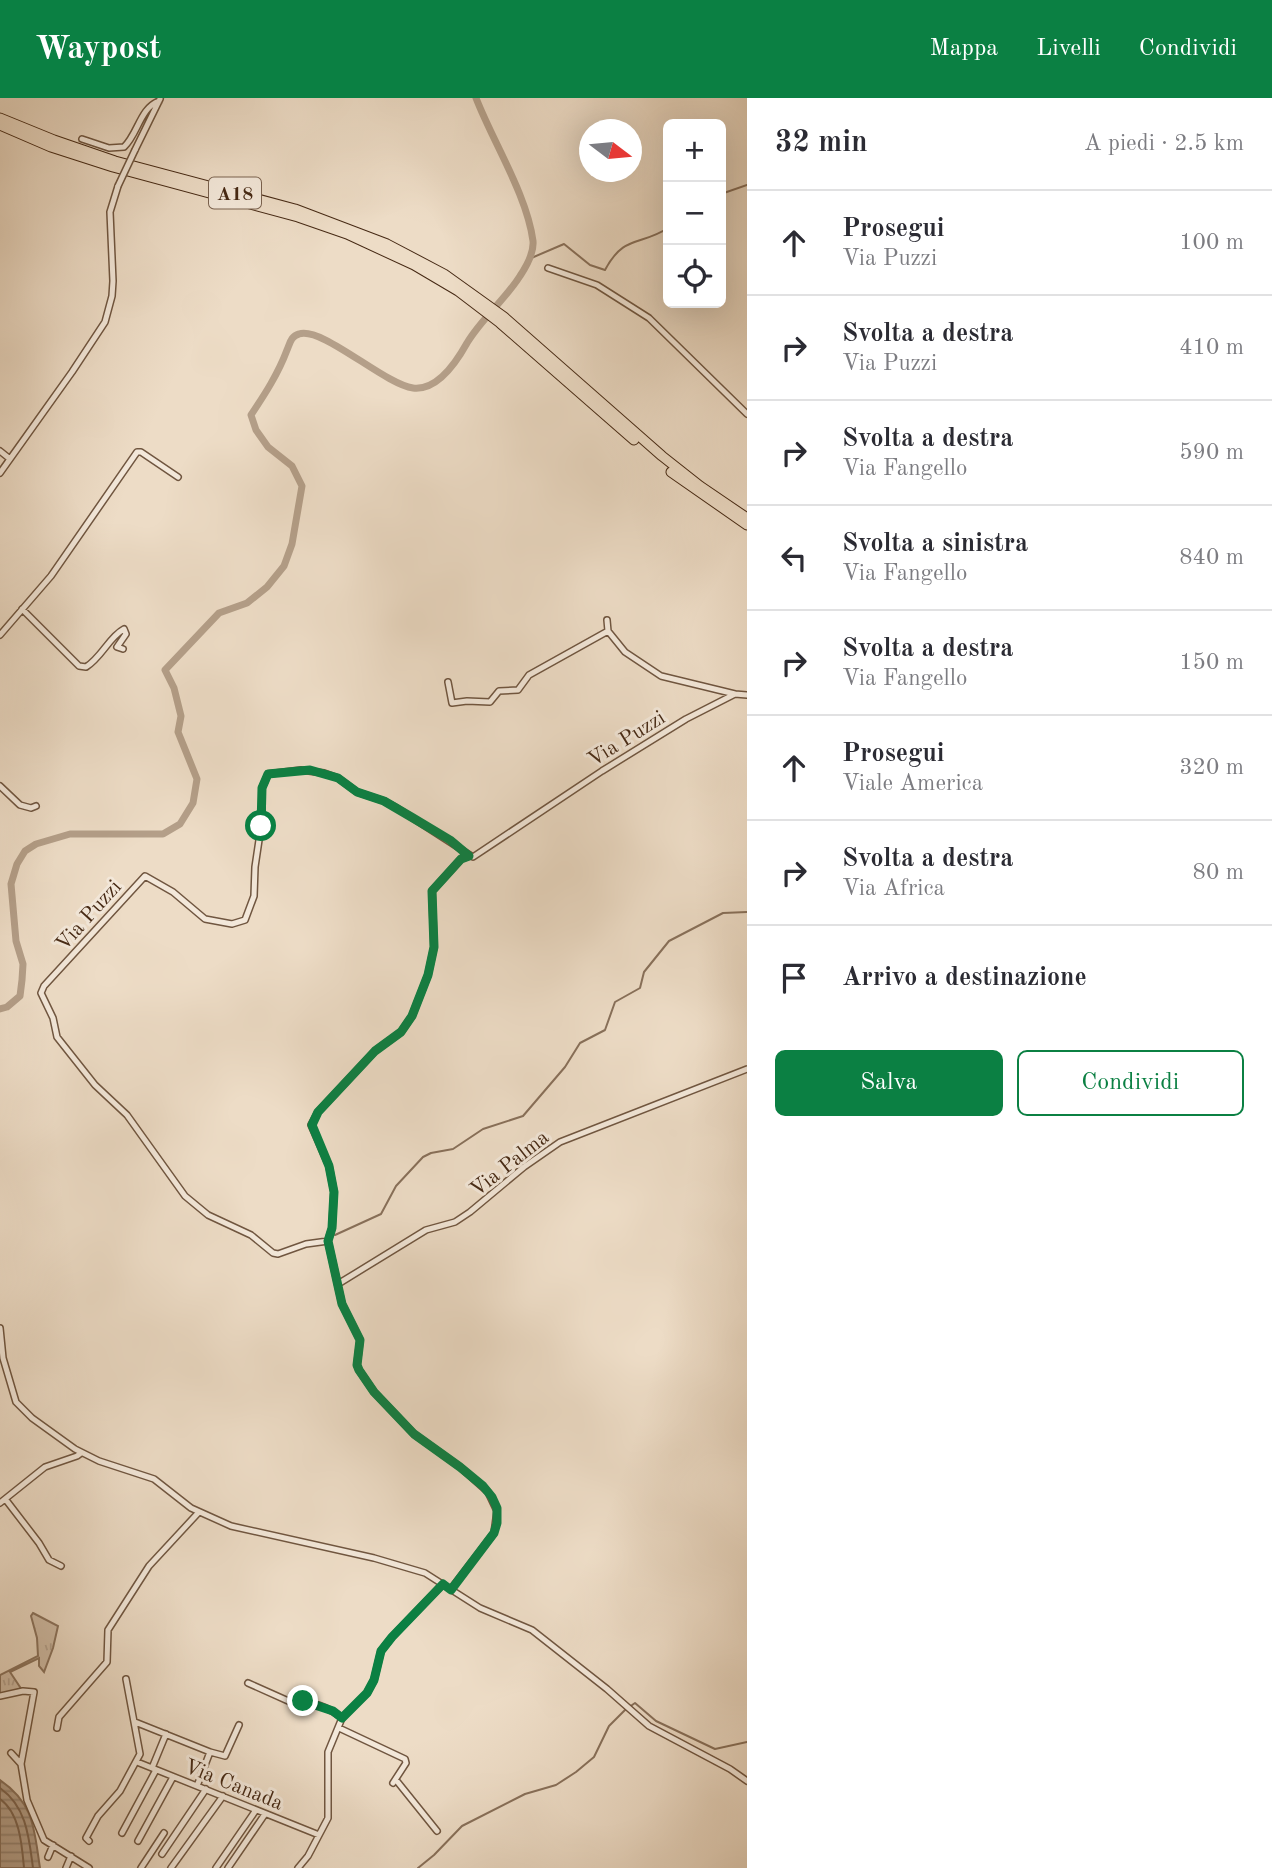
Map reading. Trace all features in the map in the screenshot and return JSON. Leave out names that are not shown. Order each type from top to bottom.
[{"type":"highway","name":"A18","points":[[0,118],[115,161],[295,209],[393,247],[461,288],[681,471],[747,518]]},
{"type":"highway","name":"A18","points":[[0,125],[51,147],[113,167],[285,214],[346,234],[461,288]]},
{"type":"highway","name":"A18","points":[[592,399],[695,491],[747,525]]},
{"type":"street","points":[[82,139],[109,148],[124,147],[145,112],[160,99]]},
{"type":"street","points":[[0,473],[105,322],[113,281],[110,212],[118,186],[160,99]]},
{"type":"street","points":[[548,268],[597,285],[640,312],[675,342],[747,414]]},
{"type":"street","points":[[0,451],[10,459]]},
{"type":"street","points":[[0,635],[68,553],[137,452],[178,477]]},
{"type":"street","points":[[22,609],[79,666],[86,667],[91,664],[124,629],[126,634],[117,647],[123,649]]},
{"type":"street","points":[[607,620],[608,631],[625,652],[661,676],[747,695]]},
{"type":"street","points":[[448,682],[452,703],[490,702],[499,691],[518,690],[529,675],[608,631]]},
{"type":"street","name":"Via Puzzi","points":[[328,1241],[306,1244],[273,1254],[251,1235],[208,1215],[194,1205],[127,1115],[95,1085],[57,1037],[41,989],[145,876],[173,892],[205,919],[232,924],[245,920],[254,896],[262,820],[262,788],[268,774],[310,770],[338,778],[357,792],[384,801],[450,840],[473,857],[602,771],[686,719],[735,694]]},
{"type":"street","points":[[0,786],[20,805],[32,808],[36,806]]},
{"type":"street","points":[[451,1590],[494,1533],[497,1508],[483,1486],[414,1434],[367,1382],[357,1365],[361,1346],[359,1336],[342,1304],[328,1241],[332,1228],[334,1192],[327,1159],[313,1130],[312,1121],[375,1051],[401,1032],[412,1016],[428,975],[434,947],[432,891],[461,859],[469,856]]},
{"type":"street","name":"Via Palma","points":[[338,1283],[426,1230],[455,1222],[560,1142],[747,1069]]},
{"type":"street","points":[[0,1328],[3,1359],[16,1402],[32,1418],[81,1453],[154,1479],[191,1508],[231,1526],[414,1569],[480,1608],[532,1630],[649,1726],[730,1769],[747,1781]]},
{"type":"street","points":[[61,1566],[49,1560],[40,1543],[3,1502],[45,1467],[81,1453]]},
{"type":"street","points":[[57,1728],[58,1717],[107,1662],[108,1630],[149,1566],[199,1512]]},
{"type":"street","points":[[298,1868],[308,1856],[329,1813],[328,1752],[342,1718],[367,1693],[374,1680],[381,1651],[443,1584]]},
{"type":"street","points":[[89,1841],[86,1838],[96,1820],[120,1791],[141,1751],[126,1679]]},
{"type":"street","points":[[248,1683],[295,1704],[305,1701],[333,1711],[342,1718]]},
{"type":"street","points":[[0,1696],[34,1692],[21,1764],[27,1800],[42,1837],[89,1868]]},
{"type":"street","points":[[135,1721],[225,1756],[239,1725]]},
{"type":"street","points":[[339,1728],[405,1759],[406,1763],[395,1782],[437,1831]]},
{"type":"street","points":[[122,1833],[154,1769],[166,1734]]},
{"type":"street","points":[[197,1786],[210,1752]]},
{"type":"street","points":[[11,1753],[21,1764]]},
{"type":"street","name":"Via Canada","points":[[137,1762],[319,1835]]},
{"type":"street","points":[[138,1841],[173,1777]]},
{"type":"street","points":[[162,1854],[206,1789]]},
{"type":"street","points":[[171,1868],[223,1796]]},
{"type":"street","points":[[216,1868],[256,1810]]},
{"type":"street","points":[[228,1868],[265,1814]]},
{"type":"street","points":[[141,1868],[164,1833]]},
{"type":"street","points":[[48,1857],[53,1845]]},
{"type":"street","points":[[66,1868],[71,1856]]},
{"type":"green space","points":[[33,1613],[58,1626],[44,1672],[39,1666],[39,1658],[10,1672],[22,1690],[0,1694],[0,1675],[38,1656],[37,1638],[31,1616]]},
{"type":"water","points":[[0,1780],[20,1799],[31,1819],[40,1868],[0,1868]]},
{"type":"waterway","points":[[0,1009],[7,1007],[20,996],[23,964],[16,941],[11,884],[17,864],[25,851],[36,844],[70,834],[163,834],[180,824],[193,803],[197,779],[178,732],[181,716],[174,688],[165,670],[219,613],[247,603],[267,587],[284,566],[292,544],[302,486],[292,466],[268,447],[256,430],[251,415],[275,376],[292,338],[299,334],[309,334],[338,347],[386,377],[413,388],[422,388],[438,380],[452,366],[527,264],[533,245],[530,223],[517,187],[476,98]]},
{"type":"waterway","points":[[726,192],[747,185]]},
{"type":"waterway","points":[[529,259],[564,244],[590,265],[605,270],[626,246],[663,230]]},
{"type":"waterway","points":[[335,1235],[381,1214],[396,1186],[423,1157],[453,1149],[483,1129],[523,1116],[565,1067],[580,1043],[605,1030],[615,1002],[640,988],[644,972],[669,941],[723,913],[747,912]]},
{"type":"waterway","points":[[418,1868],[462,1826],[525,1794],[556,1785],[576,1772],[594,1757],[609,1726],[635,1703],[656,1721],[715,1749],[747,1742]]},
{"type":"route","points":[[261,826],[262,788],[268,774],[314,770],[338,778],[357,792],[384,801],[450,840],[469,856],[461,859],[432,891],[434,947],[428,975],[412,1016],[401,1032],[375,1051],[318,1112],[312,1125],[327,1159],[334,1192],[332,1228],[328,1241],[342,1304],[360,1340],[357,1365],[359,1370],[374,1392],[414,1434],[483,1486],[497,1508],[497,1523],[490,1539],[451,1590],[443,1584],[392,1637],[381,1651],[374,1680],[367,1693],[342,1718],[333,1711],[303,1701]]}]
